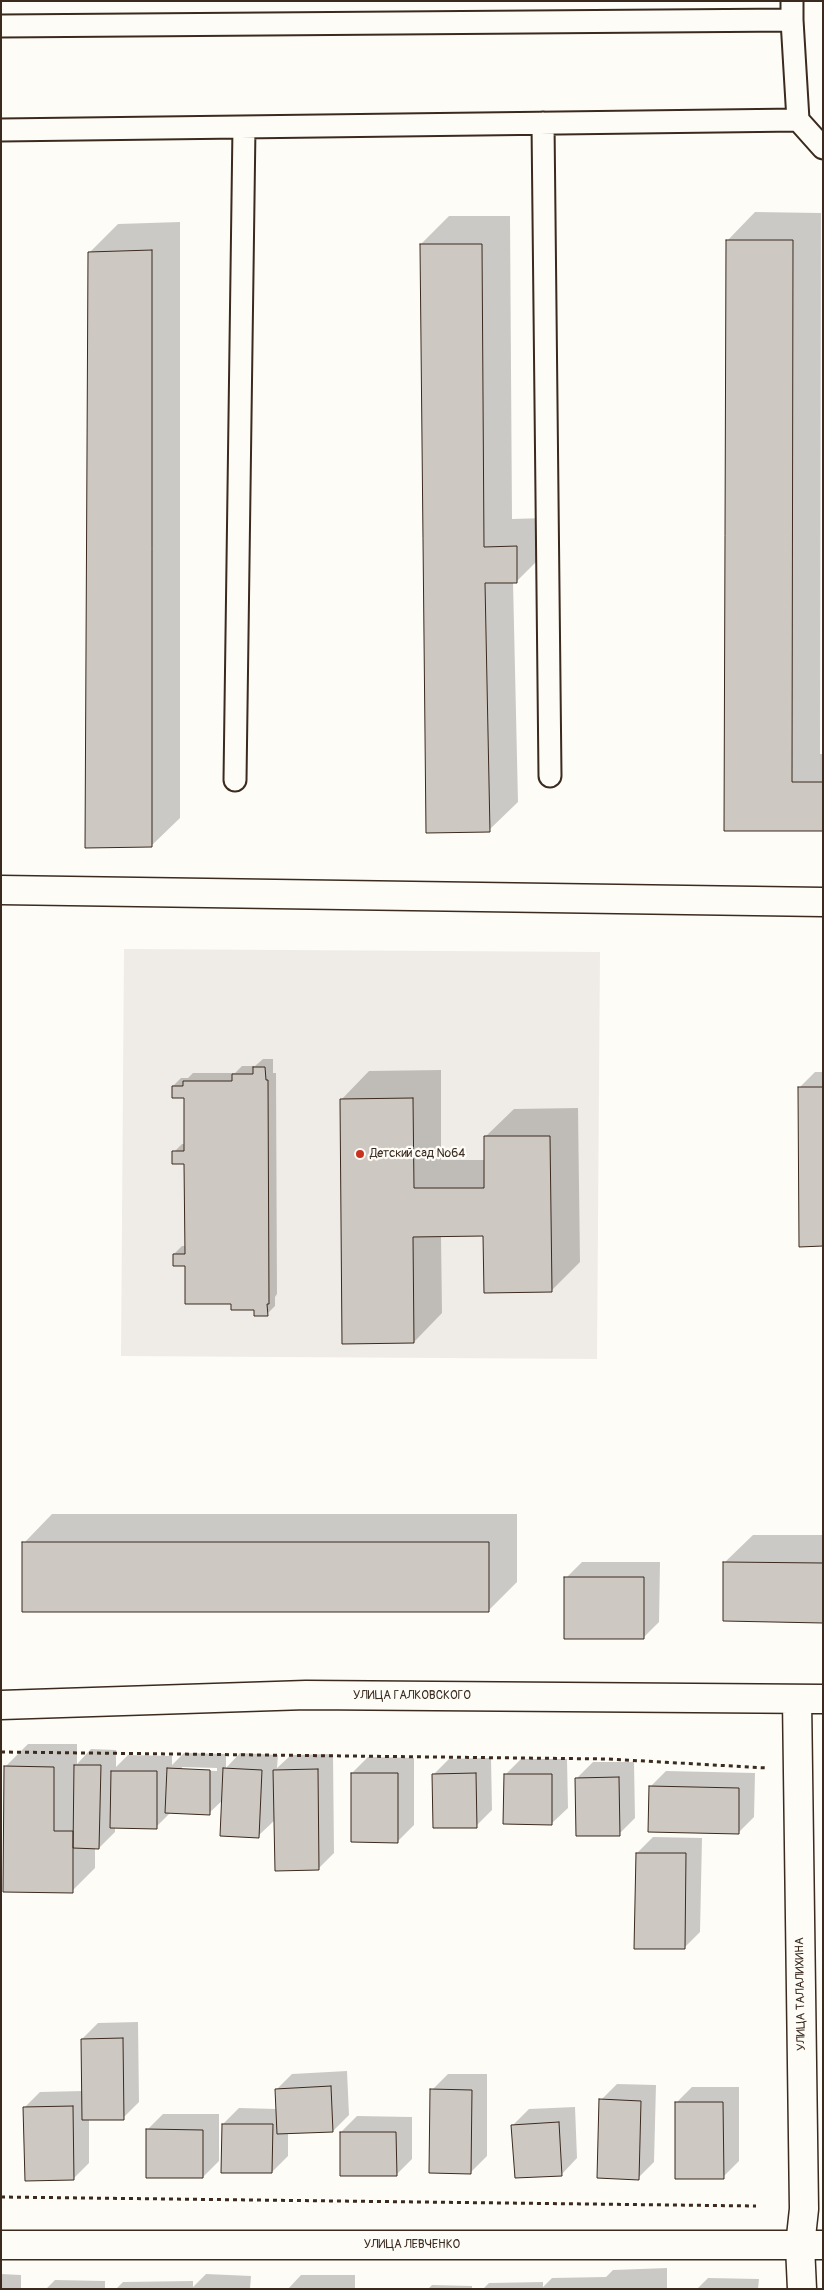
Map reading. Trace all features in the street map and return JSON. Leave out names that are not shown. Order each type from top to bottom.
[{"type":"street","points":[[1,890],[823,902]]},
{"type":"street","name":"УЛИЦА ГАЛКОВСКОГО","points":[[1,1705],[306,1695],[810,1699]]},
{"type":"street","name":"УЛИЦА ТАЛАЛИХИНА","points":[[802,2289],[812,2246],[804,2209],[810,1699]]},
{"type":"street","name":"УЛИЦА ЛЕВЧЕНКО","points":[[1,2245],[762,2244],[812,2246]]},
{"type":"lane","points":[[1,26],[792,10],[798,120],[823,148]]},
{"type":"lane","points":[[1,130],[798,120]]},
{"type":"lane","points":[[543,123],[550,776]]},
{"type":"lane","points":[[235,780],[244,127]]},
{"type":"path","points":[[1,1752],[608,1759],[773,1769]]},
{"type":"path","points":[[1,2196],[756,2206]]},
{"type":"shaded area","name":"Детский сад №64","points":[[124,949],[600,952],[597,1359],[121,1356]]},
{"type":"building","points":[[726,240],[793,240],[792,782],[823,782],[823,831],[724,831]]},
{"type":"building","points":[[420,244],[482,244],[484,547],[517,546],[517,583],[485,583],[490,832],[426,833]]},
{"type":"building","points":[[152,250],[152,847],[85,848],[88,252]]},
{"type":"building","points":[[253,1067],[265,1067],[266,1080],[268,1080],[268,1316],[254,1316],[254,1310],[231,1310],[231,1304],[185,1304],[185,1266],[173,1266],[173,1254],[185,1254],[184,1164],[172,1164],[172,1151],[184,1151],[184,1098],[172,1098],[172,1086],[183,1086],[183,1081],[232,1081],[232,1074],[253,1074]]},
{"type":"building","points":[[798,1087],[823,1087],[823,1246],[799,1247]]},
{"type":"building","points":[[413,1098],[414,1188],[484,1188],[484,1136],[550,1136],[552,1292],[484,1293],[483,1236],[413,1237],[414,1343],[342,1344],[340,1099]]},
{"type":"building","points":[[22,1542],[489,1542],[489,1612],[22,1612]]},
{"type":"building","points":[[723,1562],[823,1563],[823,1623],[723,1621]]},
{"type":"building","points":[[564,1577],[644,1577],[644,1639],[564,1639]]},
{"type":"building","points":[[74,1765],[101,1765],[99,1849],[73,1848]]},
{"type":"building","points":[[4,1766],[54,1767],[54,1831],[73,1831],[73,1893],[3,1892]]},
{"type":"building","points":[[167,1768],[210,1770],[210,1815],[165,1813]]},
{"type":"building","points":[[223,1768],[262,1770],[259,1838],[220,1836]]},
{"type":"building","points":[[318,1769],[319,1870],[275,1871],[273,1770]]},
{"type":"building","points":[[111,1771],[157,1771],[157,1829],[110,1828]]},
{"type":"building","points":[[351,1773],[398,1773],[398,1843],[351,1842]]},
{"type":"building","points":[[476,1773],[477,1828],[433,1828],[432,1774]]},
{"type":"building","points":[[504,1774],[552,1774],[552,1825],[503,1824]]},
{"type":"building","points":[[619,1777],[620,1836],[576,1836],[575,1778]]},
{"type":"building","points":[[649,1786],[739,1788],[739,1834],[648,1832]]},
{"type":"building","points":[[636,1853],[686,1853],[685,1949],[634,1949]]},
{"type":"building","points":[[123,2038],[124,2120],[82,2120],[81,2039]]},
{"type":"building","points":[[331,2086],[333,2132],[277,2134],[275,2089]]},
{"type":"building","points":[[430,2089],[472,2090],[471,2174],[429,2173]]},
{"type":"building","points":[[599,2099],[641,2101],[639,2180],[597,2178]]},
{"type":"building","points":[[675,2102],[723,2102],[724,2179],[675,2179]]},
{"type":"building","points":[[73,2106],[74,2180],[25,2181],[23,2107]]},
{"type":"building","points":[[559,2122],[562,2176],[515,2178],[511,2125]]},
{"type":"building","points":[[222,2124],[273,2124],[272,2173],[221,2173]]},
{"type":"building","points":[[146,2129],[203,2130],[203,2178],[146,2178]]},
{"type":"building","points":[[340,2132],[396,2132],[397,2176],[340,2176]]},
{"type":"place","name":"Детский сад №64","points":[[360,1154]]}]
